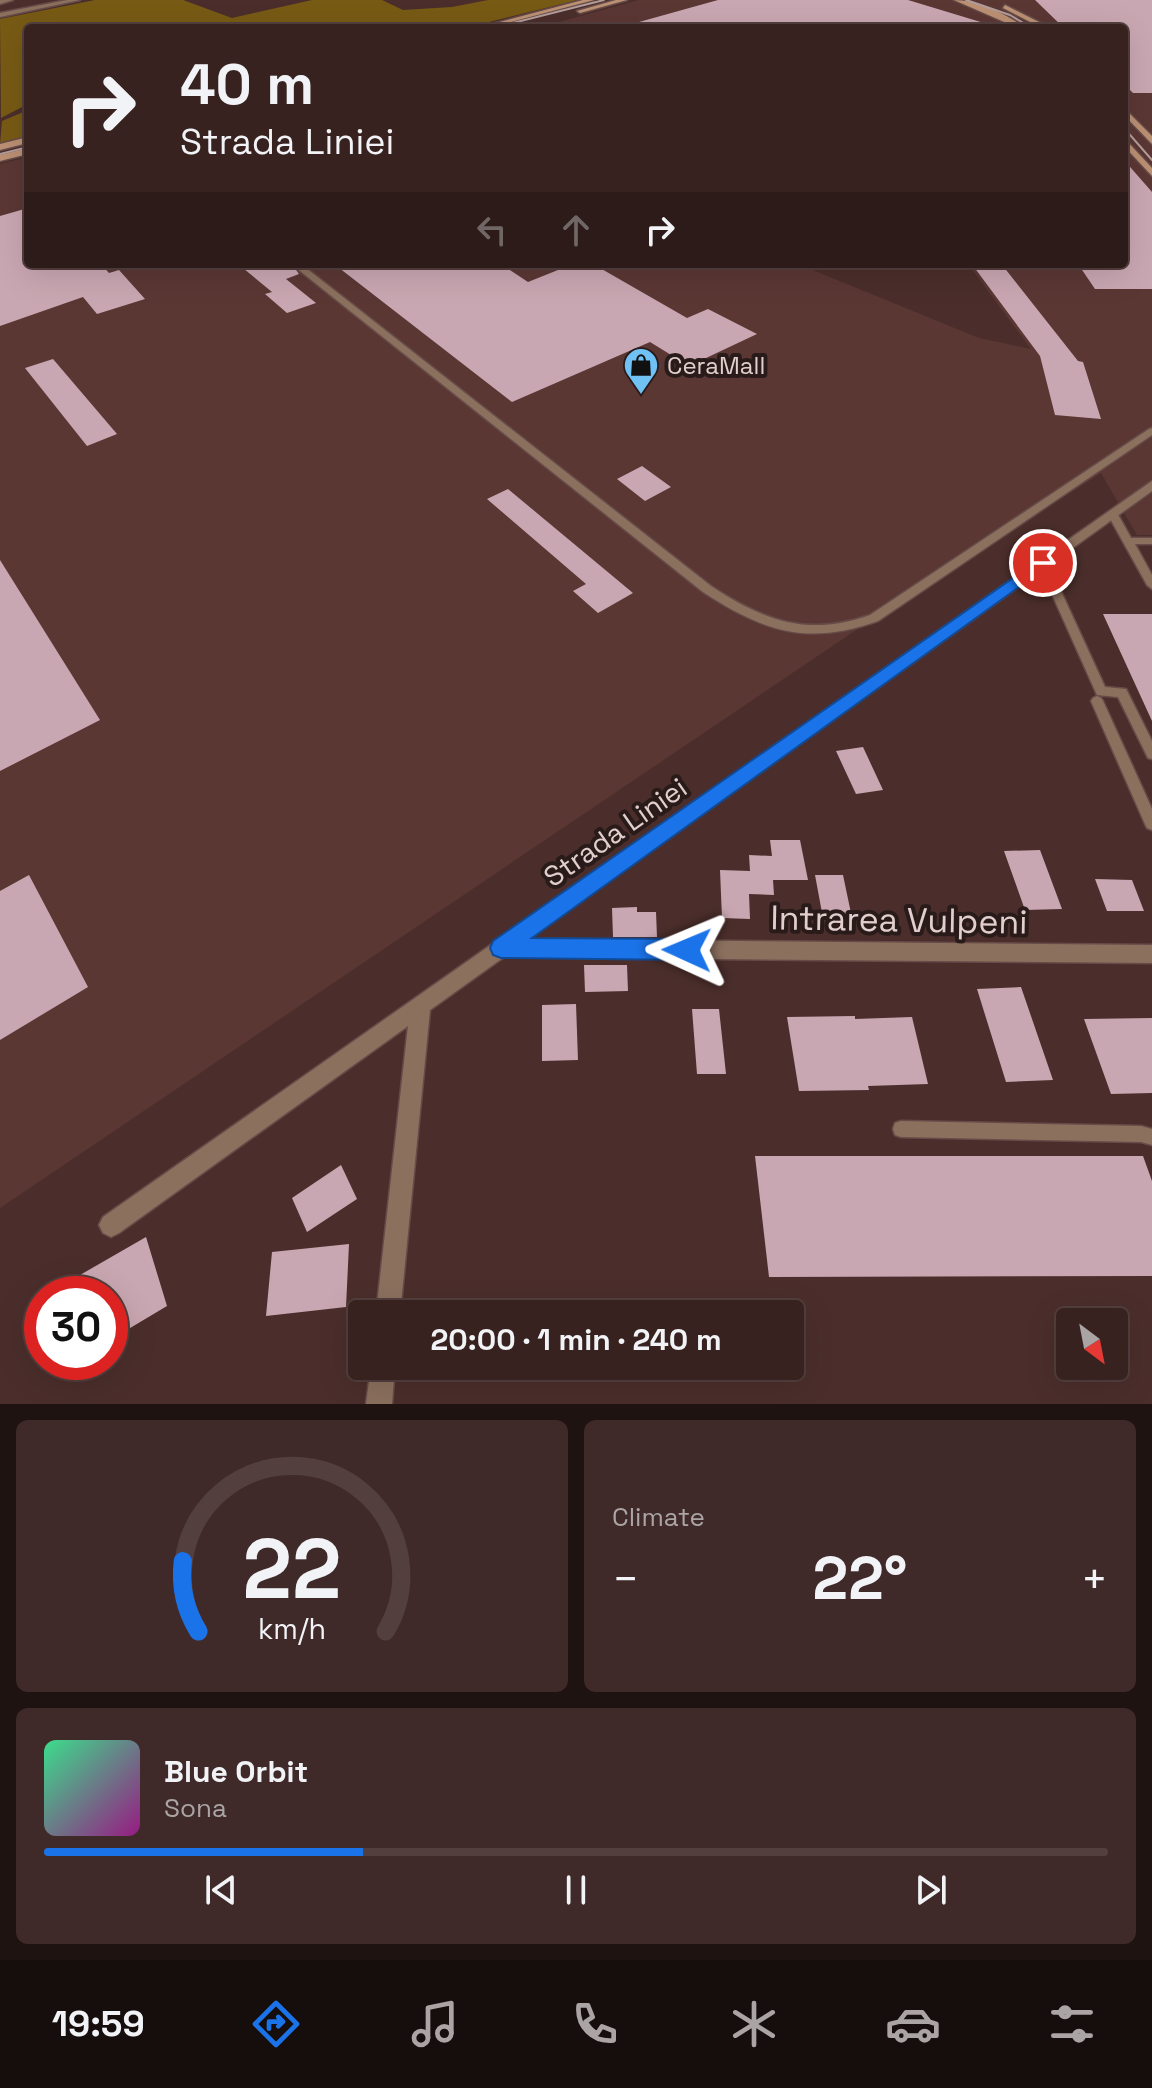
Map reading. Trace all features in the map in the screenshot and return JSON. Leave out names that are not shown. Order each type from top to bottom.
[{"type":"main road","points":[[496,24],[591,0]]},
{"type":"main road","points":[[532,24],[624,0]]},
{"type":"main road","points":[[957,0],[1014,24]]},
{"type":"main road","points":[[976,6],[987,1],[1038,24]]},
{"type":"main road","points":[[1128,114],[1152,141]]},
{"type":"main road","points":[[0,147],[24,141]]},
{"type":"main road","points":[[1128,145],[1152,173]]},
{"type":"main road","points":[[1133,151],[1152,151]]},
{"type":"main road","points":[[0,158],[24,152]]},
{"type":"street","points":[[0,2],[10,0]]},
{"type":"street","points":[[0,15],[77,0]]},
{"type":"street","name":"Strada Liniei","points":[[111,1225],[1152,485]]},
{"type":"street","name":"Intrarea Vulpeni","points":[[501,948],[1152,954]]},
{"type":"street","points":[[389,1300],[420,1005]]},
{"type":"street","points":[[379,1404],[382,1380]]},
{"type":"lane","points":[[302,268],[707,589],[744,611],[785,626],[833,632],[874,618],[1152,431]]},
{"type":"lane","points":[[1112,513],[1152,585]]},
{"type":"lane","points":[[1129,541],[1152,541]]},
{"type":"lane","points":[[1043,563],[1101,692],[1122,692],[1152,754]]},
{"type":"lane","points":[[1097,701],[1152,824]]},
{"type":"lane","points":[[901,1129],[1141,1134],[1152,1137]]},
{"type":"shaded area","points":[[95,0],[183,0],[232,18],[312,0],[382,0],[403,10],[452,7],[488,0],[578,0],[481,24],[24,24],[24,106],[1,118],[0,19]]},
{"type":"shaded area","points":[[639,0],[1152,0],[1152,535],[1137,535],[1101,473],[874,618],[0,1208],[0,164],[24,158],[24,268],[808,268],[979,338],[1031,349],[971,268],[1128,268],[1128,24],[552,24]]},
{"type":"shaded area","points":[[24,112],[24,138],[0,144],[2,121]]},
{"type":"building","points":[[718,0],[908,0],[984,23],[639,24]]},
{"type":"building","points":[[1035,0],[1152,0],[1152,93],[1133,93],[1128,88],[1128,24],[1060,24]]},
{"type":"building","points":[[1128,165],[1152,192],[1152,289],[1095,289],[1081,268],[1128,268]]},
{"type":"building","points":[[24,209],[24,268],[105,268],[109,273],[119,270],[145,299],[97,314],[83,297],[0,326],[0,216]]},
{"type":"building","points":[[243,268],[295,268],[299,274],[286,279],[316,303],[287,313],[265,294],[272,292]]},
{"type":"building","points":[[339,268],[507,268],[528,282],[563,268],[600,268],[687,318],[708,309],[757,334],[689,366],[650,342],[512,402]]},
{"type":"building","points":[[975,268],[1005,268],[1078,361],[1083,362],[1101,419],[1055,415],[1040,356]]},
{"type":"building","points":[[53,359],[117,434],[87,446],[25,368]]},
{"type":"building","points":[[642,466],[671,487],[645,501],[617,479]]},
{"type":"building","points":[[508,489],[633,593],[598,613],[573,591],[586,584],[487,499]]},
{"type":"building","points":[[0,560],[100,720],[0,771]]},
{"type":"building","points":[[1103,614],[1152,614],[1152,721]]},
{"type":"building","points":[[863,747],[883,790],[856,794],[836,751]]},
{"type":"building","points":[[770,840],[800,840],[808,880],[773,880],[774,895],[749,894],[750,919],[722,918],[720,870],[750,871],[749,855],[772,856]]},
{"type":"building","points":[[1040,850],[1062,909],[1025,910],[1004,851]]},
{"type":"building","points":[[29,875],[88,987],[0,1040],[0,891]]},
{"type":"building","points":[[815,875],[843,875],[852,918],[823,918]]},
{"type":"building","points":[[1095,879],[1132,880],[1144,911],[1107,911]]},
{"type":"building","points":[[637,907],[637,912],[656,912],[657,937],[613,937],[612,908]]},
{"type":"building","points":[[584,965],[627,965],[628,991],[585,992]]},
{"type":"building","points":[[1021,987],[1053,1080],[1006,1082],[977,989]]},
{"type":"building","points":[[576,1004],[578,1060],[542,1061],[542,1005]]},
{"type":"building","points":[[692,1009],[719,1009],[726,1074],[697,1074]]},
{"type":"building","points":[[855,1016],[855,1019],[912,1017],[928,1084],[868,1086],[869,1090],[799,1091],[787,1017]]},
{"type":"building","points":[[1152,1018],[1152,1093],[1111,1094],[1084,1019]]},
{"type":"building","points":[[755,1156],[1143,1156],[1152,1181],[1152,1276],[769,1277]]},
{"type":"building","points":[[341,1165],[357,1199],[307,1232],[292,1198]]},
{"type":"building","points":[[146,1237],[167,1306],[128,1329],[128,1276],[80,1275]]},
{"type":"building","points":[[349,1244],[346,1307],[266,1316],[272,1252]]},
{"type":"tram line","points":[[509,24],[604,0]]},
{"type":"tram line","points":[[966,0],[1010,15],[1025,24]]},
{"type":"tram line","points":[[1128,133],[1152,160]]},
{"type":"tram line","points":[[0,154],[24,148]]},
{"type":"place","name":"CeraMall","points":[[641,396]]},
{"type":"route","points":[[687,950],[501,948],[1043,563]]}]
